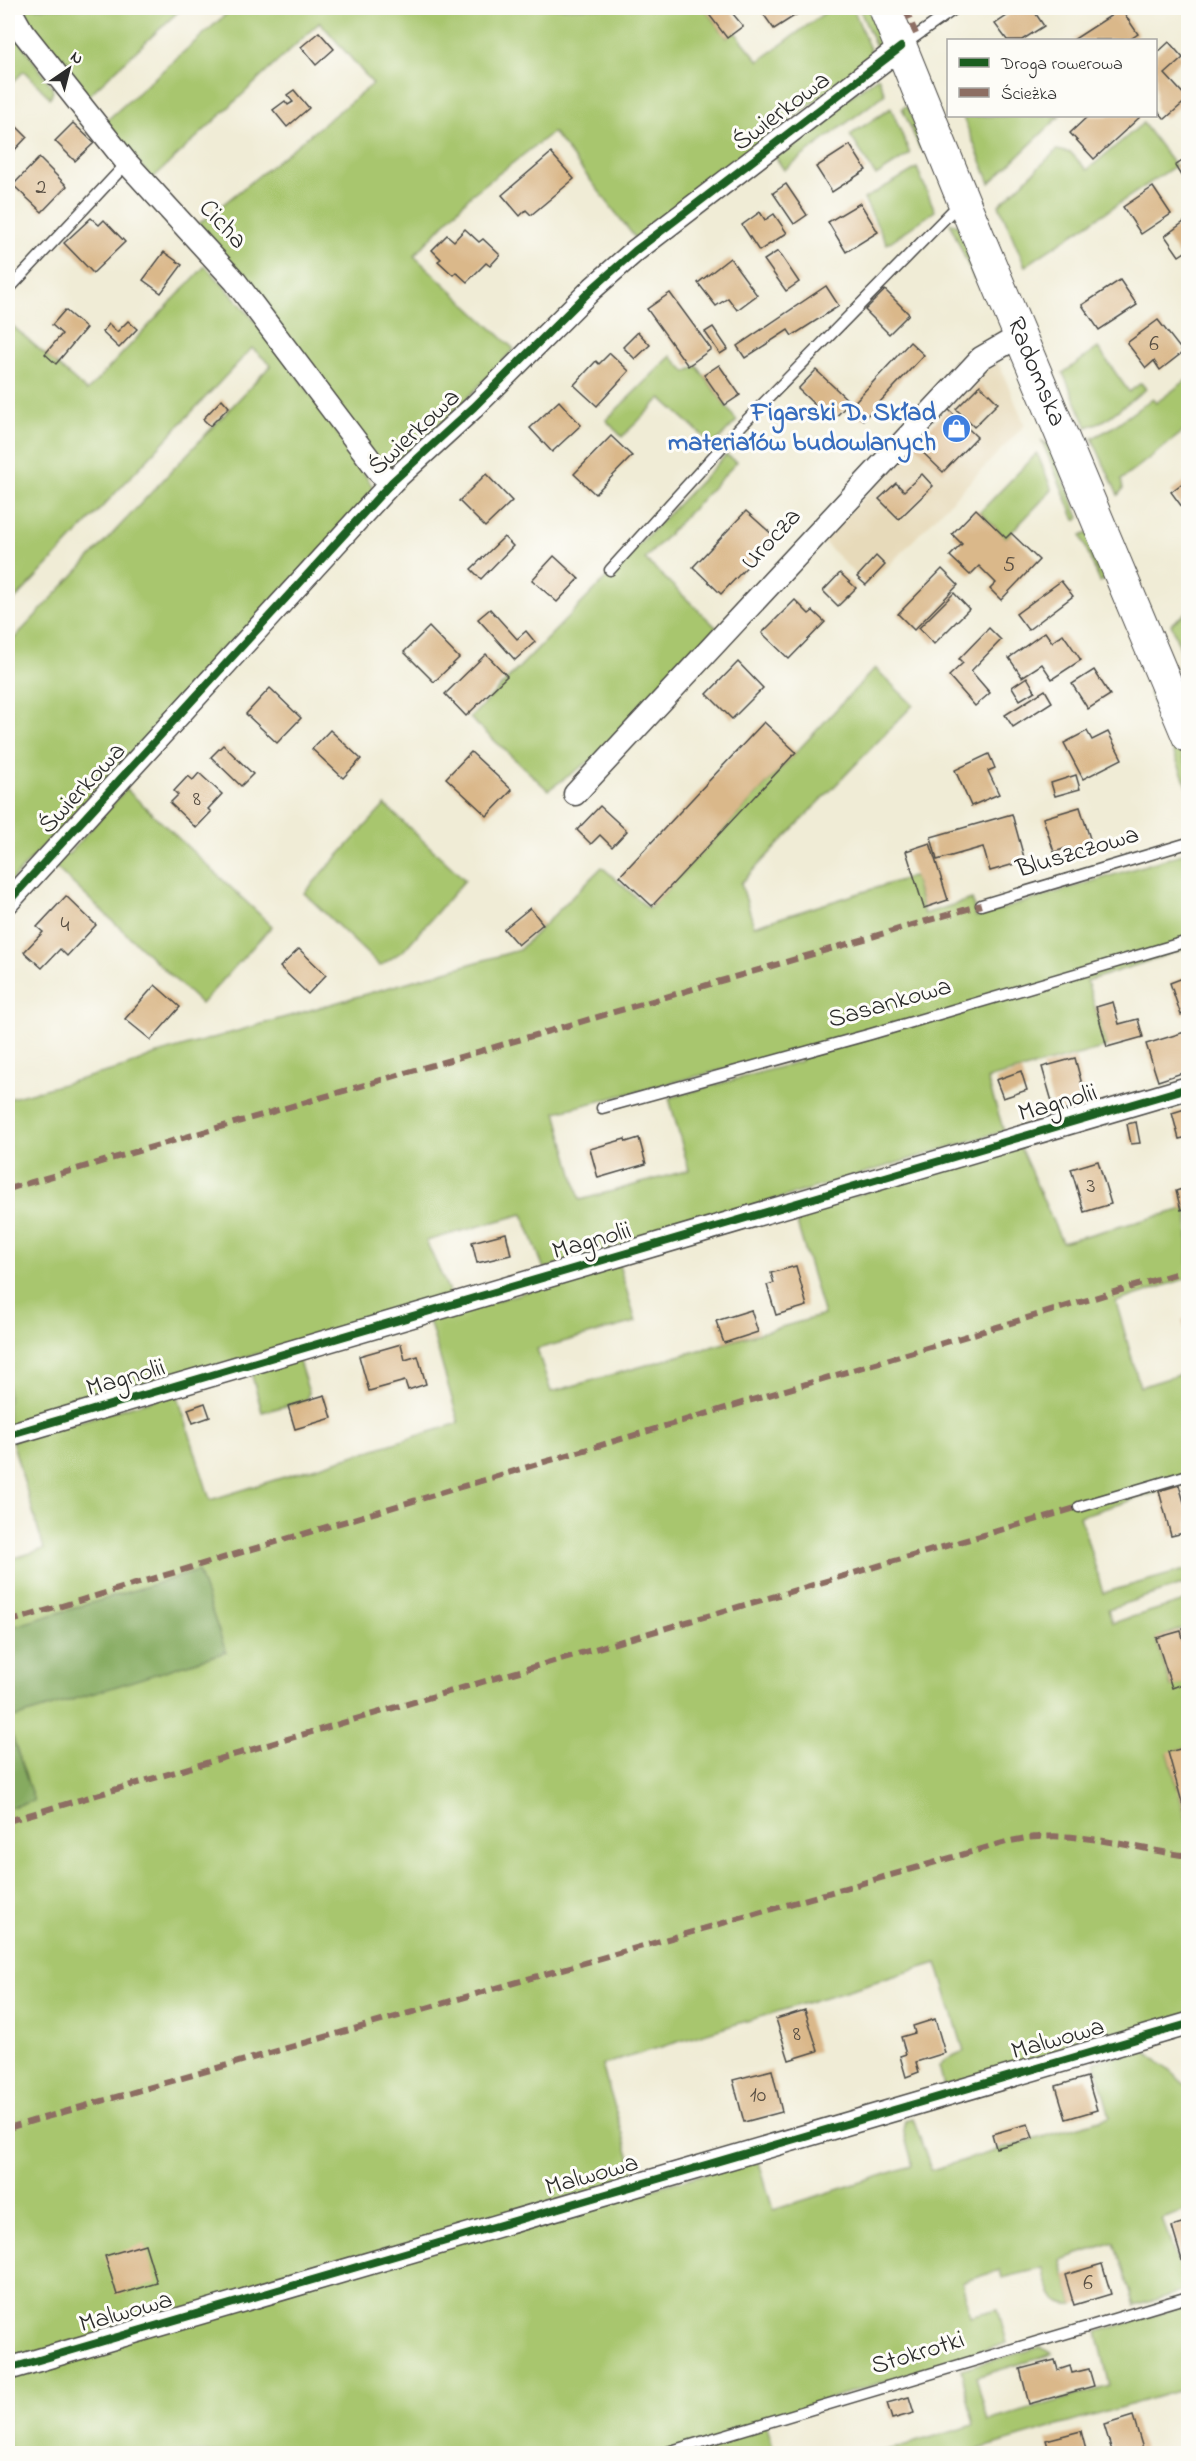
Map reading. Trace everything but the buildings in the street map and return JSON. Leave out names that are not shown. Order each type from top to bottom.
[{"type":"main road","name":"Radomska","points":[[885,8],[1019,336],[1188,736]]},
{"type":"street","name":"Cicha","points":[[9,8],[22,31],[127,163],[235,281],[380,473],[392,482]]},
{"type":"street","name":"Świerkowa","points":[[8,902],[392,482],[474,407],[593,288],[635,251],[901,47]]},
{"type":"street","name":"Urocza","points":[[575,794],[981,358],[1019,336]]},
{"type":"street","name":"Magnolii","points":[[8,1435],[1188,1088]]},
{"type":"street","name":"Malwowa","points":[[8,2370],[1188,2024]]},
{"type":"lane","points":[[901,47],[956,8]]},
{"type":"lane","points":[[8,290],[127,163]]},
{"type":"lane","points":[[610,570],[740,427],[963,200]]},
{"type":"lane","name":"Bluszczowa","points":[[981,905],[1188,843]]},
{"type":"lane","name":"Sasankowa","points":[[603,1108],[871,1034],[1188,941]]},
{"type":"lane","points":[[1080,1507],[1188,1475]]},
{"type":"lane","name":"Stokrotki","points":[[661,2454],[1188,2297]]},
{"type":"shaded area","points":[[998,362],[1025,425],[868,587],[823,541],[986,369]]},
{"type":"green space","points":[[26,8],[182,8],[87,97],[42,41],[28,18]]},
{"type":"green space","points":[[233,8],[704,8],[727,38],[735,32],[759,61],[831,8],[853,8],[873,57],[636,239],[553,132],[471,195],[414,256],[514,349],[408,461],[383,468],[196,226],[373,84],[320,22],[152,179],[106,121]]},
{"type":"green space","points":[[859,8],[869,8],[883,42],[878,52]]},
{"type":"green space","points":[[8,24],[52,87],[53,92],[50,98],[24,71],[11,84],[8,81]]},
{"type":"green space","points":[[878,77],[885,94],[784,170],[772,152]]},
{"type":"green space","points":[[907,106],[925,146],[920,149],[902,108]]},
{"type":"green space","points":[[891,108],[910,154],[876,176],[850,135]]},
{"type":"green space","points":[[963,117],[1059,117],[990,183]]},
{"type":"green space","points":[[1143,123],[1175,166],[1025,266],[999,205],[1057,150],[1071,153],[1087,170]]},
{"type":"green space","points":[[917,168],[935,211],[887,244],[864,199]]},
{"type":"green space","points":[[950,223],[957,224],[978,274],[974,279]]},
{"type":"green space","points":[[205,266],[275,346],[337,432],[376,492],[8,884],[8,645],[271,365],[252,348],[8,607],[8,322],[87,391]]},
{"type":"green space","points":[[1098,348],[1129,392],[1141,383],[1146,389],[1105,420],[1087,427],[1063,373]]},
{"type":"green space","points":[[671,356],[686,372],[697,366],[737,421],[713,445],[661,398],[622,437],[606,420]]},
{"type":"green space","points":[[1188,379],[1188,428],[1121,480],[1123,489],[1118,495],[1092,438],[1110,429],[1153,398],[1156,403]]},
{"type":"green space","points":[[1042,441],[1051,446],[1079,518],[1075,520]]},
{"type":"green space","points":[[1037,453],[1052,490],[1006,538],[980,512]]},
{"type":"green space","points":[[726,455],[737,462],[645,559],[717,628],[603,752],[548,790],[470,718]]},
{"type":"green space","points":[[1088,533],[1106,579],[1100,582],[1081,536]]},
{"type":"green space","points":[[1188,611],[1188,668],[1171,624]]},
{"type":"green space","points":[[875,668],[913,705],[741,883],[754,926],[914,876],[924,914],[972,899],[976,917],[1188,852],[1188,948],[1087,981],[1107,1047],[987,1079],[1004,1131],[544,1269],[523,1214],[426,1241],[451,1296],[8,1428],[8,1099],[125,1067],[154,1055],[519,950],[602,867],[649,909]],"holes":[[[797,1051],[801,1061],[669,1098],[689,1170],[580,1200],[556,1112]]]},
{"type":"green space","points":[[1149,693],[1157,694],[1188,769],[1188,788]]},
{"type":"green space","points":[[126,789],[272,926],[201,1004],[51,863],[59,854],[69,854]]},
{"type":"green space","points":[[385,805],[465,880],[404,950],[380,966],[304,893]]},
{"type":"green space","points":[[1020,1147],[1062,1242],[1188,1208],[1188,1278],[1116,1302],[1140,1387],[1188,1372],[1188,1483],[1080,1516],[1103,1593],[1188,1569],[1188,1583],[1108,1609],[1112,1623],[1188,1600],[1188,1626],[1156,1639],[1171,1687],[1188,1682],[1188,1747],[1168,1753],[1188,1826],[1188,2016],[944,2086],[939,2066],[946,2059],[964,2051],[937,1963],[602,2065],[640,2192],[758,2159],[773,2210],[912,2166],[904,2132],[905,2120],[913,2118],[931,2170],[1110,2117],[1095,2062],[1145,2050],[1188,2087],[1188,2210],[1162,2219],[1188,2290],[1135,2306],[1114,2242],[1061,2260],[1074,2305],[1066,2305],[1055,2299],[1051,2294],[1043,2268],[1002,2278],[1000,2270],[962,2282],[970,2316],[998,2309],[1007,2343],[765,2419],[775,2453],[8,2453],[8,1560],[44,1549],[12,1441],[177,1393],[210,1500],[459,1423],[429,1320],[619,1265],[636,1322],[537,1349],[551,1392],[824,1315],[794,1213]]},
{"type":"green space","points":[[298,1358],[309,1393],[305,1401],[262,1412],[251,1372]]},
{"type":"green space","points":[[198,1571],[226,1652],[8,1720],[8,1628]]},
{"type":"green space","points":[[8,1723],[34,1801],[8,1808]]},
{"type":"green space","points":[[1188,2305],[1188,2388],[966,2453],[874,2454],[974,2425],[961,2369],[1041,2347],[1052,2354],[976,2377],[988,2421],[1110,2386],[1097,2332]]},
{"type":"marked path","points":[[905,8],[916,34]]},
{"type":"marked path","points":[[8,1189],[981,905]]},
{"type":"marked path","points":[[8,1622],[1188,1270]]},
{"type":"marked path","points":[[8,1821],[1079,1507]]},
{"type":"marked path","points":[[8,2128],[1006,1842],[1034,1837],[1074,1837],[1181,1855],[1188,1854]]},
{"type":"cycle path","points":[[8,902],[392,482],[474,407],[593,288],[635,251],[901,47]]},
{"type":"cycle path","points":[[8,1435],[1188,1088]]},
{"type":"cycle path","points":[[8,2369],[1188,2024]]},
{"type":"place","name":"Figarski D. Skład materiałów budowlanych","points":[[957,429]]}]
